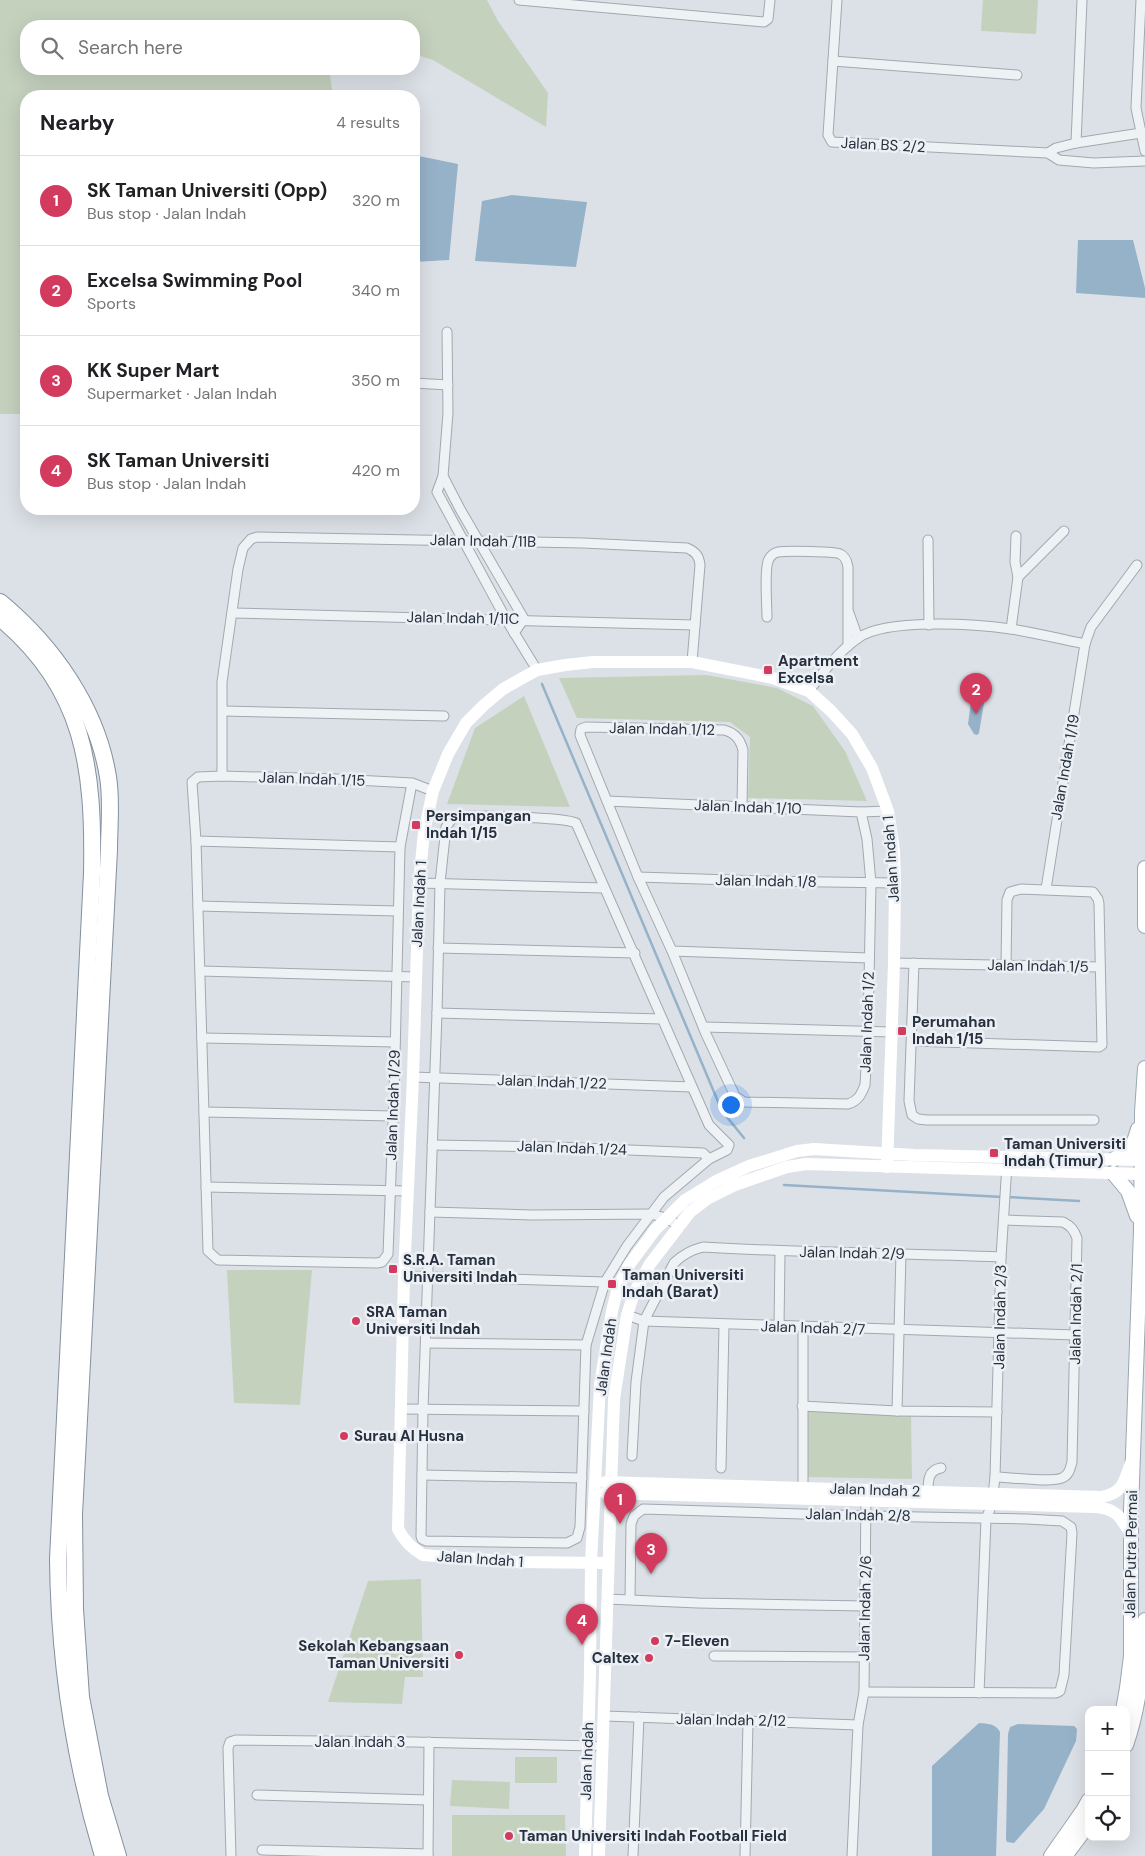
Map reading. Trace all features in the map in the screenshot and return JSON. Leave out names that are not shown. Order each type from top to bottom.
[{"type":"highway","points":[[0,602],[42,641],[78,695],[90,718],[108,778],[109,850],[74,1514],[74,1563],[81,1697],[100,1796],[118,1856]]},
{"type":"highway","points":[[0,618],[16,632],[49,670],[69,704],[82,741],[89,774],[93,822],[92,873],[59,1511],[58,1607],[76,1748],[93,1824],[103,1856]]},
{"type":"main road","points":[[1145,868],[1145,926]]},
{"type":"main road","name":"Jalan Putra Permai","points":[[1124,1706],[1131,1656],[1130,1533],[1143,1167],[1142,1112],[1145,1068]]},
{"type":"main road","points":[[1141,1231],[1128,1191],[1113,1166],[1132,1147],[1142,1112]]},
{"type":"main road","name":"Jalan Putra Permai","points":[[1130,1732],[1140,1689],[1145,1620]]},
{"type":"main road","points":[[1051,1856],[1085,1807]]},
{"type":"main road","points":[[1065,1856],[1085,1829]]},
{"type":"street","points":[[519,0],[764,22],[768,19],[770,0]]},
{"type":"street","name":"Jalan BS 2/2","points":[[837,0],[828,135],[832,142],[1048,154]]},
{"type":"street","points":[[1076,144],[1082,0]]},
{"type":"street","points":[[1141,0],[1136,108],[1145,151]]},
{"type":"street","points":[[833,62],[1017,75]]},
{"type":"street","points":[[1141,133],[1056,148],[1048,154],[1059,160],[1094,163],[1145,161]]},
{"type":"street","points":[[447,332],[448,413],[443,476],[437,492],[506,621],[538,670]]},
{"type":"street","points":[[420,383],[448,385]]},
{"type":"street","points":[[443,476],[524,619],[514,633]]},
{"type":"street","points":[[1018,577],[1064,531]]},
{"type":"street","points":[[1011,629],[1018,577],[1015,562],[1016,536]]},
{"type":"street","name":"Jalan Indah /11B","points":[[232,613],[240,554],[246,543],[256,537],[583,543],[687,548],[693,551],[699,556],[700,565],[695,625]]},
{"type":"street","points":[[928,540],[928,625]]},
{"type":"street","points":[[767,617],[767,565],[770,557],[778,552],[836,552],[845,558],[848,567],[848,646]]},
{"type":"street","name":"Jalan Indah 1/19","points":[[1046,890],[1085,644],[1091,627],[1137,565]]},
{"type":"street","points":[[848,609],[858,638]]},
{"type":"street","points":[[222,776],[222,682],[232,613]]},
{"type":"street","name":"Jalan Indah 1/11C","points":[[232,613],[506,621],[524,619],[695,625]]},
{"type":"street","points":[[692,662],[695,625]]},
{"type":"street","points":[[809,691],[826,668],[848,646],[858,638],[882,628],[928,625],[1011,629],[1085,644]]},
{"type":"street","name":"Jalan Indah 1","points":[[608,1563],[515,1562],[423,1555],[402,1539],[398,1529],[404,1276],[413,1077],[418,883],[424,832],[433,790],[448,754],[466,724],[503,689],[538,670],[565,665],[593,662],[692,662],[773,678],[809,691],[852,734],[872,768],[892,827],[895,883],[894,963],[887,1167]]},
{"type":"street","points":[[223,711],[444,716]]},
{"type":"street","name":"Jalan Indah 1/12","points":[[607,801],[580,735],[581,729],[586,727],[724,730],[731,732],[741,742],[743,750],[742,806]]},
{"type":"street","name":"Jalan Indah 1/15","points":[[196,841],[192,782],[198,777],[336,779],[412,783],[433,790]]},
{"type":"street","name":"Jalan Indah 1/29","points":[[206,1187],[208,1251],[218,1260],[382,1262],[388,1254],[400,847],[412,783]]},
{"type":"street","points":[[607,801],[638,878],[672,951],[703,1027],[892,1032]]},
{"type":"street","name":"Jalan Indah 1/10","points":[[607,801],[861,812],[888,811]]},
{"type":"street","name":"Jalan Indah 1/2","points":[[703,1027],[732,1091],[738,1100],[744,1102],[848,1104],[856,1101],[862,1094],[865,1085],[868,1030],[871,883],[867,839],[861,812]]},
{"type":"street","points":[[461,816],[565,820],[576,823],[580,828],[604,888],[635,953],[709,1125],[729,1145],[727,1150],[709,1159],[664,1198],[626,1246],[604,1282],[586,1345],[580,1533],[573,1542],[426,1541],[421,1536],[423,1409],[440,883],[446,827],[451,820],[461,816]]},
{"type":"street","points":[[400,847],[196,841],[206,1187],[408,1191]]},
{"type":"street","name":"Jalan Indah 1/8","points":[[638,878],[895,883]]},
{"type":"street","points":[[418,883],[604,888]]},
{"type":"street","points":[[1006,966],[1008,896],[1014,890],[1046,890]]},
{"type":"street","name":"Jalan Indah 1/5","points":[[894,963],[1100,967],[1098,898],[1093,892],[1088,890],[1046,890]]},
{"type":"street","points":[[198,906],[398,911]]},
{"type":"street","points":[[438,948],[635,953]]},
{"type":"street","points":[[672,951],[869,958]]},
{"type":"street","points":[[914,963],[909,1101],[912,1115],[918,1119],[1094,1120]]},
{"type":"street","points":[[912,1041],[1099,1047],[1103,1042],[1100,967]]},
{"type":"street","points":[[200,971],[416,977]]},
{"type":"street","points":[[437,1014],[662,1019]]},
{"type":"street","points":[[202,1038],[395,1042]]},
{"type":"street","name":"Jalan Indah 1/22","points":[[413,1077],[692,1087]]},
{"type":"street","points":[[204,1112],[393,1116]]},
{"type":"street","name":"Jalan Indah 1/24","points":[[432,1145],[556,1147],[703,1153],[709,1159]]},
{"type":"street","name":"Jalan Indah","points":[[585,1856],[586,1782],[589,1746],[591,1563],[600,1385],[612,1311],[618,1287],[629,1265],[666,1218],[685,1200],[716,1181],[749,1166],[778,1156],[814,1149],[886,1153],[1007,1164]]},
{"type":"street","name":"Jalan Indah","points":[[599,1856],[614,1399],[627,1315],[634,1293],[650,1264],[690,1212],[707,1199],[734,1184],[786,1167],[806,1164],[887,1167],[1007,1164],[1143,1167]]},
{"type":"street","name":"Jalan Indah 2/3","points":[[979,1693],[986,1519],[993,1499],[995,1477],[1001,1257],[1007,1164]]},
{"type":"street","points":[[430,1212],[651,1214],[666,1218],[680,1226]]},
{"type":"street","name":"Jalan Indah 2/1","points":[[995,1477],[1054,1480],[1062,1478],[1070,1470],[1072,1462],[1077,1238],[1075,1231],[1070,1225],[1062,1222],[1004,1220]]},
{"type":"street","name":"Jalan Indah 2/9","points":[[644,1321],[674,1263],[691,1250],[703,1247],[780,1252],[901,1253],[1001,1257]]},
{"type":"street","points":[[779,1327],[780,1252]]},
{"type":"street","points":[[897,1411],[901,1253]]},
{"type":"street","points":[[404,1276],[604,1282]]},
{"type":"street","name":"Jalan Indah 2/7","points":[[627,1315],[644,1321],[724,1325],[1075,1335]]},
{"type":"street","points":[[632,1456],[636,1382],[644,1321]]},
{"type":"street","points":[[721,1468],[724,1325]]},
{"type":"street","points":[[802,1327],[803,1492]]},
{"type":"street","points":[[426,1342],[586,1345]]},
{"type":"street","points":[[802,1406],[897,1411],[997,1412]]},
{"type":"street","points":[[402,1408],[584,1412]]},
{"type":"street","name":"Jalan Indah 2","points":[[595,1487],[993,1499],[1108,1496],[1119,1490],[1132,1460]]},
{"type":"street","points":[[928,1492],[928,1480],[931,1474],[936,1468],[941,1468]]},
{"type":"street","points":[[422,1475],[582,1478]]},
{"type":"street","name":"Jalan Indah 2","points":[[866,1495],[928,1492],[1110,1509],[1121,1518],[1130,1533]]},
{"type":"street","name":"Jalan Indah 2/6","points":[[852,1856],[858,1725],[864,1692],[866,1495]]},
{"type":"street","name":"Jalan Indah 2/8","points":[[630,1599],[632,1524],[634,1516],[643,1509],[1027,1519],[1067,1523],[1072,1533],[1064,1675],[1060,1691],[1050,1693],[979,1693]]},
{"type":"street","points":[[607,1599],[866,1606]]},
{"type":"street","points":[[714,1656],[864,1657]]},
{"type":"street","points":[[590,1674],[605,1674]]},
{"type":"street","points":[[864,1692],[979,1693]]},
{"type":"street","name":"Jalan Indah 2/12","points":[[604,1716],[858,1725]]},
{"type":"street","points":[[633,1856],[639,1717]]},
{"type":"street","points":[[745,1856],[748,1722]]},
{"type":"street","name":"Jalan Indah 3","points":[[231,1856],[228,1748],[230,1742],[236,1740],[429,1742],[604,1747]]},
{"type":"street","points":[[262,1850],[428,1855],[429,1742]]},
{"type":"street","points":[[256,1795],[428,1800]]},
{"type":"green space","points":[[0,0],[487,0],[498,21],[548,93],[546,127],[433,60],[420,56],[420,20],[20,20],[20,75],[330,75],[332,90],[20,90],[20,414],[0,414]]},
{"type":"green space","points":[[983,0],[1038,0],[1036,34],[981,31]]},
{"type":"green space","points":[[706,675],[777,688],[813,706],[845,751],[867,801],[748,798],[750,737],[730,722],[577,718],[559,678]]},
{"type":"green space","points":[[524,696],[570,807],[447,804],[475,728]]},
{"type":"green space","points":[[227,1270],[312,1270],[300,1405],[234,1403]]},
{"type":"green space","points":[[807,1410],[911,1413],[912,1479],[808,1477]]},
{"type":"green space","points":[[421,1579],[423,1677],[405,1677],[402,1704],[328,1702],[368,1581]]},
{"type":"green space","points":[[515,1757],[557,1757],[557,1783],[515,1783]]},
{"type":"green space","points":[[452,1780],[510,1782],[509,1809],[450,1806]]},
{"type":"green space","name":"Taman Universiti Indah Football Field","points":[[452,1815],[565,1815],[566,1856],[452,1856]]},
{"type":"water","points":[[420,156],[458,164],[449,260],[420,262]]},
{"type":"water","points":[[512,195],[587,202],[576,267],[475,261],[482,201]]},
{"type":"water","points":[[1078,240],[1133,240],[1145,288],[1145,298],[1076,293]]},
{"type":"water","points":[[971,702],[984,703],[979,733],[977,735],[974,734],[968,724]]},
{"type":"water","points":[[979,1723],[994,1725],[1000,1732],[996,1856],[932,1856],[932,1766]]},
{"type":"water","points":[[1018,1724],[1074,1726],[1077,1729],[1076,1741],[1044,1809],[1014,1843],[1007,1842],[1006,1839],[1008,1734],[1010,1727]]},
{"type":"waterway","points":[[542,684],[722,1111],[744,1138]]},
{"type":"waterway","points":[[784,1185],[1002,1197]]},
{"type":"waterway","points":[[1008,1197],[1079,1201]]},
{"type":"place","name":"Apartment Excelsa","points":[[768,670]]},
{"type":"place","name":"Excelsa Swimming Pool","points":[[976,714]]},
{"type":"place","name":"Persimpangan Indah 1/15","points":[[416,825]]},
{"type":"place","name":"Perumahan Indah 1/15","points":[[902,1031]]},
{"type":"place","name":"Taman Universiti Indah (Timur)","points":[[994,1153]]},
{"type":"place","name":"S.R.A. Taman Universiti Indah","points":[[393,1269]]},
{"type":"place","name":"Taman Universiti Indah (Barat)","points":[[612,1284]]},
{"type":"place","name":"SRA Taman Universiti Indah","points":[[356,1321]]},
{"type":"place","name":"Surau Al Husna","points":[[344,1436]]},
{"type":"place","name":"SK Taman Universiti (Opp)","points":[[620,1524]]},
{"type":"place","name":"KK Super Mart","points":[[651,1574]]},
{"type":"place","name":"7-Eleven","points":[[655,1641]]},
{"type":"place","name":"SK Taman Universiti","points":[[582,1645]]},
{"type":"place","name":"Sekolah Kebangsaan Taman Universiti","points":[[459,1655]]},
{"type":"place","name":"Caltex","points":[[649,1658]]},
{"type":"place","name":"Taman Universiti Indah Football Field","points":[[509,1836]]}]
